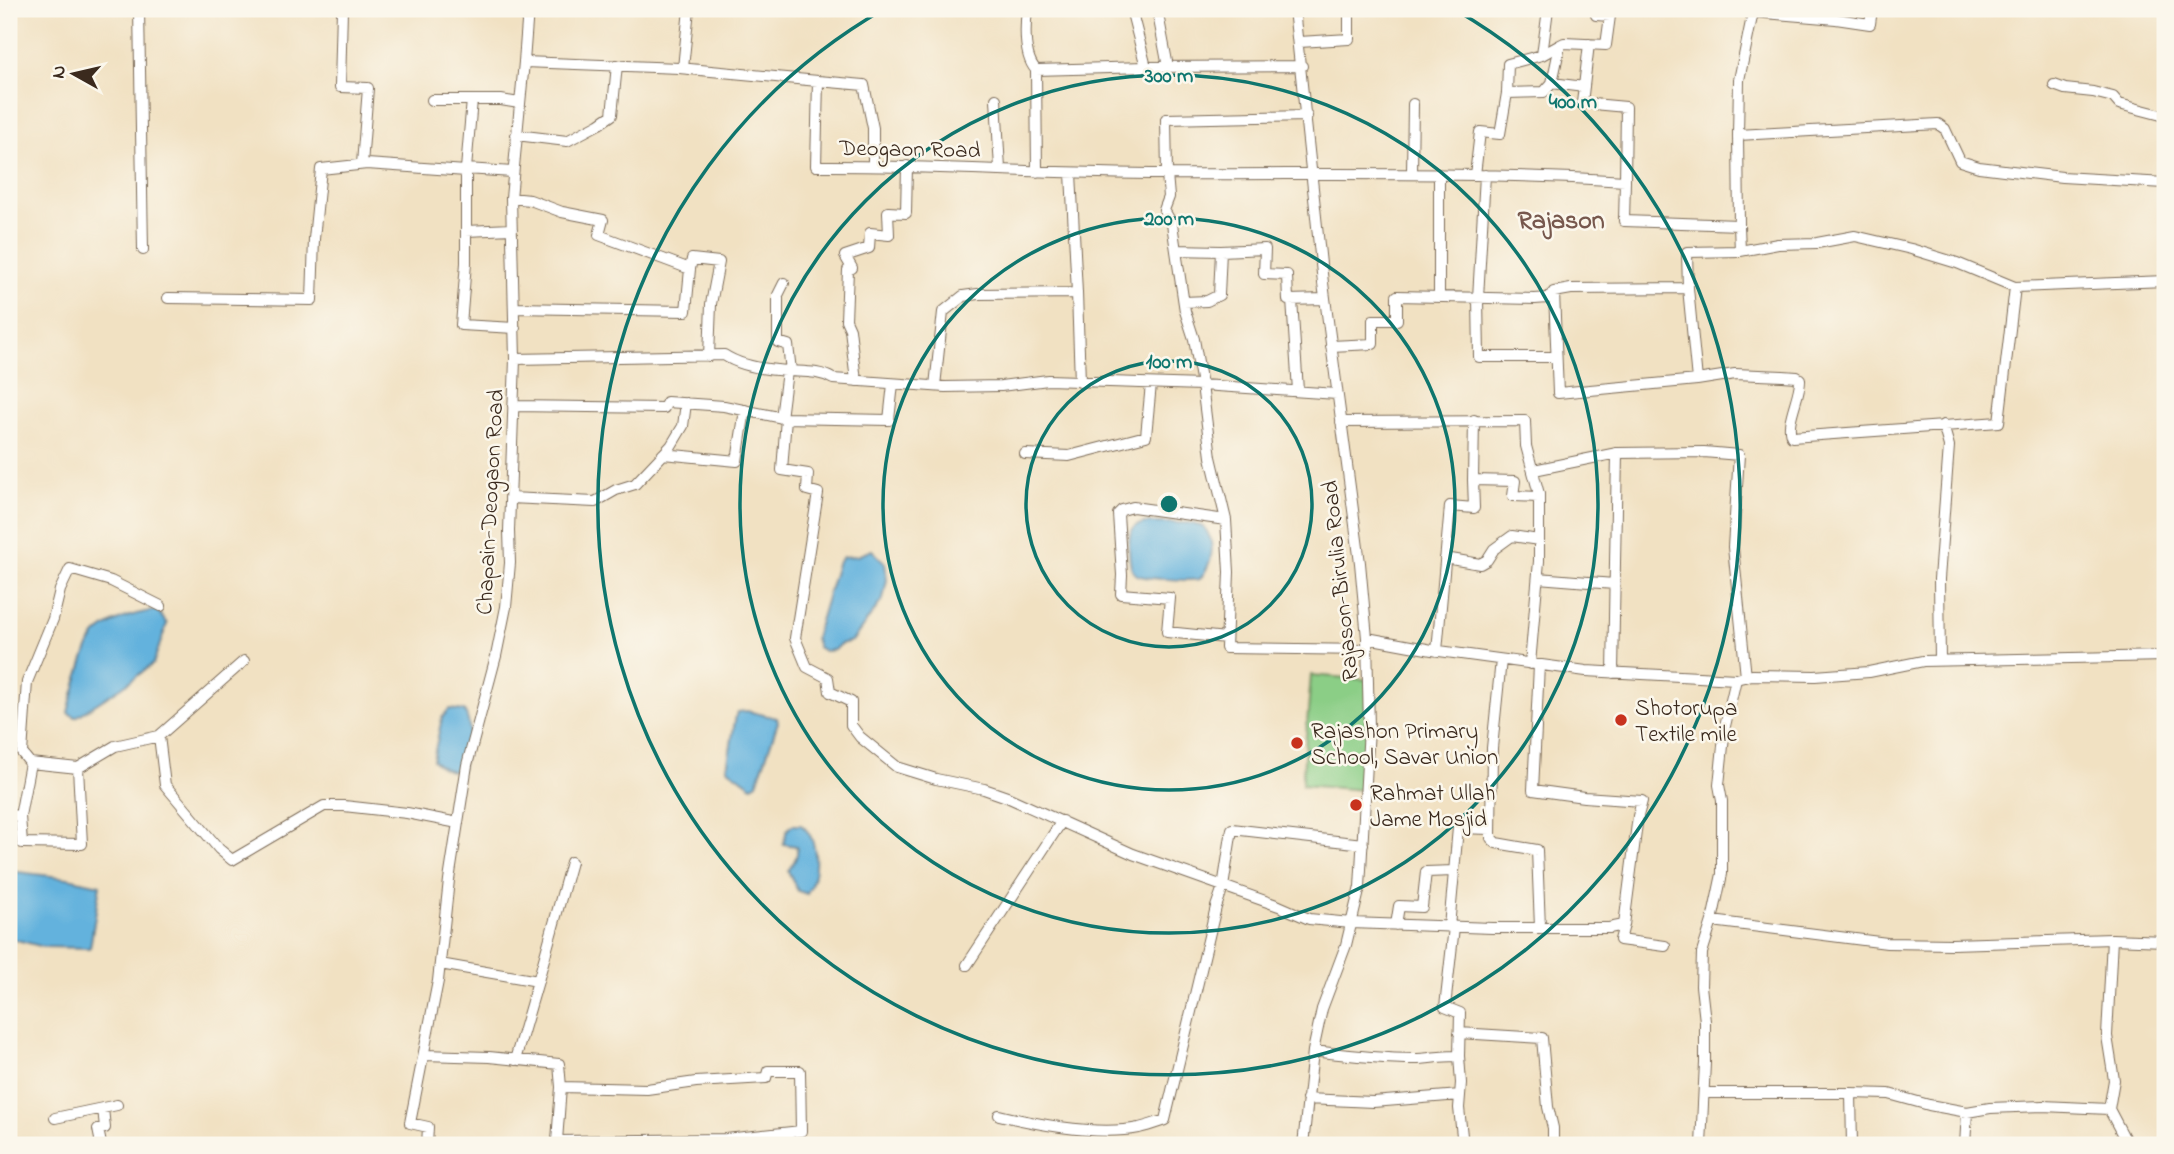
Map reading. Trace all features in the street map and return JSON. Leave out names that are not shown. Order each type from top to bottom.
[{"type":"street","points":[[139,9],[143,250]]},
{"type":"street","points":[[342,9],[340,87],[368,88],[362,164]]},
{"type":"street","points":[[528,9],[524,62],[683,68],[864,85],[873,128],[873,166]]},
{"type":"street","points":[[683,68],[689,9]]},
{"type":"street","points":[[1027,9],[1025,25],[1030,63],[1036,70],[1037,172]]},
{"type":"street","points":[[1131,9],[1146,67]]},
{"type":"street","points":[[1157,9],[1168,67]]},
{"type":"street","name":"Rajason-Birulia Road","points":[[1294,9],[1325,299],[1360,563],[1367,638],[1370,728],[1360,887],[1346,945],[1322,1009],[1312,1051],[1303,1145]]},
{"type":"street","points":[[1299,42],[1349,39],[1349,9]]},
{"type":"street","points":[[1542,55],[1548,9]]},
{"type":"street","points":[[1556,357],[1479,357],[1480,132],[1500,134],[1507,93],[1508,64],[1542,55],[1564,43],[1606,45],[1610,16],[1596,15],[1597,9]]},
{"type":"street","points":[[1740,251],[1739,80],[1753,10],[1870,24],[1871,9]]},
{"type":"street","points":[[1589,44],[1582,103],[1626,107],[1624,221],[1739,225]]},
{"type":"street","points":[[1507,93],[1545,92],[1552,83],[1560,45]]},
{"type":"street","name":"Chapain-Deogaon Road","points":[[428,1145],[428,1127],[410,1123],[438,981],[467,765],[496,656],[506,607],[510,563],[515,359],[511,198],[524,62]]},
{"type":"street","points":[[516,135],[567,141],[599,124],[612,114],[617,65]]},
{"type":"street","points":[[1036,70],[1302,66]]},
{"type":"street","name":"Deogaon Road","points":[[818,81],[816,166],[907,166],[1071,173],[1412,173],[1625,181]]},
{"type":"street","points":[[1552,83],[1584,87]]},
{"type":"street","points":[[2054,85],[2113,97],[2119,104],[2165,116]]},
{"type":"street","points":[[996,99],[1000,169]]},
{"type":"street","points":[[432,100],[519,103]]},
{"type":"street","points":[[472,100],[466,170],[467,264],[461,325],[515,328]]},
{"type":"street","points":[[1412,173],[1413,104]]},
{"type":"street","points":[[1307,116],[1166,119],[1170,197],[1164,210],[1172,224],[1184,302],[1202,385],[1211,457],[1226,520],[1229,572],[1226,648],[1367,650]]},
{"type":"street","points":[[1738,135],[1938,124],[1945,129],[1960,161],[1979,167],[2062,177],[2165,183]]},
{"type":"street","points":[[168,298],[312,300],[321,169],[362,164],[513,172]]},
{"type":"street","points":[[856,380],[850,329],[846,320],[848,270],[852,268],[845,256],[869,248],[870,233],[889,235],[888,212],[906,213],[907,166]]},
{"type":"street","points":[[1071,173],[1080,382]]},
{"type":"street","points":[[1439,174],[1439,298]]},
{"type":"street","points":[[511,198],[530,200],[562,212],[603,220],[598,235],[690,269]]},
{"type":"street","points":[[466,231],[512,229]]},
{"type":"street","points":[[1697,380],[1687,252],[1740,251],[1777,244],[1817,243],[1856,236],[1957,262],[2015,287],[2165,282]]},
{"type":"street","points":[[1176,250],[1265,249],[1264,274],[1287,275],[1288,300],[1325,299]]},
{"type":"street","points":[[1184,302],[1207,301],[1219,295],[1221,251]]},
{"type":"street","points":[[514,308],[686,311],[692,259],[719,262],[711,304],[709,356]]},
{"type":"street","points":[[784,283],[778,295],[778,342],[788,345],[789,371],[782,470],[808,474],[807,490],[818,493],[795,638],[807,667],[828,678],[830,692],[850,702],[851,725],[860,737],[897,767],[936,779],[985,789],[1122,849],[1309,919],[1451,927],[1609,928],[1623,925]]},
{"type":"street","points":[[1555,292],[1558,393],[1697,380],[1735,373],[1797,377],[1801,387],[1788,432],[1792,436],[1999,422],[2015,287]]},
{"type":"street","points":[[1331,346],[1373,344],[1373,320],[1397,320],[1397,296],[1535,299],[1548,298],[1555,292],[1571,289],[1688,288]]},
{"type":"street","points":[[935,386],[943,312],[964,296],[1077,293]]},
{"type":"street","points":[[1292,300],[1298,391]]},
{"type":"street","points":[[515,359],[724,355],[735,362],[789,371],[824,373],[833,379],[893,384],[1001,386],[1048,380],[1202,385],[1337,394]]},
{"type":"street","points":[[513,406],[664,408],[667,402],[724,406],[784,418],[889,419],[893,384]]},
{"type":"street","points":[[1025,454],[1069,456],[1146,436],[1151,384]]},
{"type":"street","points":[[510,498],[596,502],[616,490],[635,484],[671,446],[683,426],[687,403]]},
{"type":"street","points":[[663,454],[737,461],[745,410]]},
{"type":"street","points":[[1437,651],[1450,506],[1474,508],[1474,420]]},
{"type":"street","points":[[1341,422],[1525,421],[1527,446],[1538,497],[1539,540],[1533,790],[1643,801],[1638,816],[1620,940],[1665,946]]},
{"type":"street","points":[[1940,661],[1939,579],[1948,446],[1943,425]]},
{"type":"street","points":[[1534,470],[1617,453],[1704,452],[1739,455],[1733,547],[1741,678],[1725,726],[1719,785],[1722,801],[1722,874],[1702,953],[1701,986],[1705,1031],[1701,1145]]},
{"type":"street","points":[[1613,673],[1617,453]]},
{"type":"street","points":[[1474,480],[1515,481],[1513,496],[1538,497]]},
{"type":"street","points":[[1226,520],[1133,507],[1118,514],[1121,594],[1170,598],[1167,632],[1226,638]]},
{"type":"street","points":[[1446,558],[1480,564],[1487,561],[1494,549],[1512,536],[1539,540]]},
{"type":"street","points":[[161,606],[111,581],[70,569],[27,682],[22,753],[30,763],[78,768],[115,746],[159,736],[244,661]]},
{"type":"street","points":[[1538,578],[1614,583]]},
{"type":"street","points":[[1367,638],[1535,665],[1613,673],[1741,678],[1869,672],[1923,661],[2165,656]]},
{"type":"street","points":[[1501,660],[1492,748],[1491,838],[1496,844],[1537,850],[1540,928]]},
{"type":"street","points":[[159,736],[165,785],[219,849],[232,860],[324,806],[407,813],[458,823]]},
{"type":"street","points":[[30,763],[14,816],[22,843],[82,844],[78,768]]},
{"type":"street","points":[[967,965],[1062,821]]},
{"type":"street","points":[[1463,1145],[1460,1013],[1445,1007],[1454,871],[1458,828],[1491,829]]},
{"type":"street","points":[[999,1115],[1031,1123],[1101,1130],[1138,1128],[1165,1120],[1223,887],[1232,830],[1363,844]]},
{"type":"street","points":[[515,1060],[571,862]]},
{"type":"street","points":[[1396,925],[1399,906],[1422,907],[1426,872],[1454,871]]},
{"type":"street","points":[[1712,921],[1887,943],[1952,944],[2112,939],[2165,941]]},
{"type":"street","points":[[2112,939],[2107,1037],[2114,1080],[2109,1109],[2128,1145]]},
{"type":"street","points":[[440,964],[538,981]]},
{"type":"street","points":[[1460,1033],[1542,1038],[1553,1145]]},
{"type":"street","points":[[1312,1051],[1419,1059],[1441,1055],[1459,1056]]},
{"type":"street","points":[[424,1055],[559,1064],[561,1087],[557,1143],[726,1139],[801,1131],[800,1071],[768,1071],[765,1078],[696,1082],[647,1089],[561,1087]]},
{"type":"street","points":[[1704,1093],[1889,1094],[1967,1112],[1990,1108],[2109,1109]]},
{"type":"street","points":[[1851,1093],[1852,1145]]},
{"type":"street","points":[[1307,1099],[1373,1102],[1460,1095]]},
{"type":"street","points":[[55,1118],[117,1105]]},
{"type":"street","points":[[97,1145],[101,1144],[98,1129],[105,1128],[103,1108]]},
{"type":"street","points":[[1965,1145],[1967,1112]]},
{"type":"green space","points":[[1311,675],[1372,680],[1363,790],[1302,785]]},
{"type":"water","points":[[1144,523],[1189,523],[1204,527],[1212,547],[1208,567],[1200,579],[1166,579],[1135,574],[1130,561],[1130,536],[1133,528]]},
{"type":"water","points":[[872,550],[885,563],[887,580],[883,599],[852,641],[840,644],[834,650],[824,651],[818,647],[815,638],[837,564],[843,557],[857,556]]},
{"type":"water","points":[[157,610],[167,624],[153,664],[76,717],[68,713],[85,657],[96,635],[102,629],[125,618]]},
{"type":"water","points":[[449,709],[464,711],[469,725],[465,755],[461,770],[457,771],[446,770],[433,760],[442,718]]},
{"type":"water","points":[[747,711],[777,718],[778,722],[757,783],[752,786],[727,768],[736,715],[738,712]]},
{"type":"water","points":[[792,825],[801,825],[807,831],[814,848],[815,868],[807,894],[798,891],[788,871],[797,853],[796,846],[783,844],[787,830]]},
{"type":"water","points":[[9,871],[100,885],[90,948],[44,947],[9,938]]},
{"type":"place","name":"Shotorupa Textile mile","points":[[1621,720]]},
{"type":"place","name":"Rajashon Primary School, Savar Union","points":[[1297,743]]},
{"type":"place","name":"Rahmat Ullah Jame Mosjid","points":[[1356,805]]},
{"type":"district","name":"Rajason","points":[[1561,219]]}]
